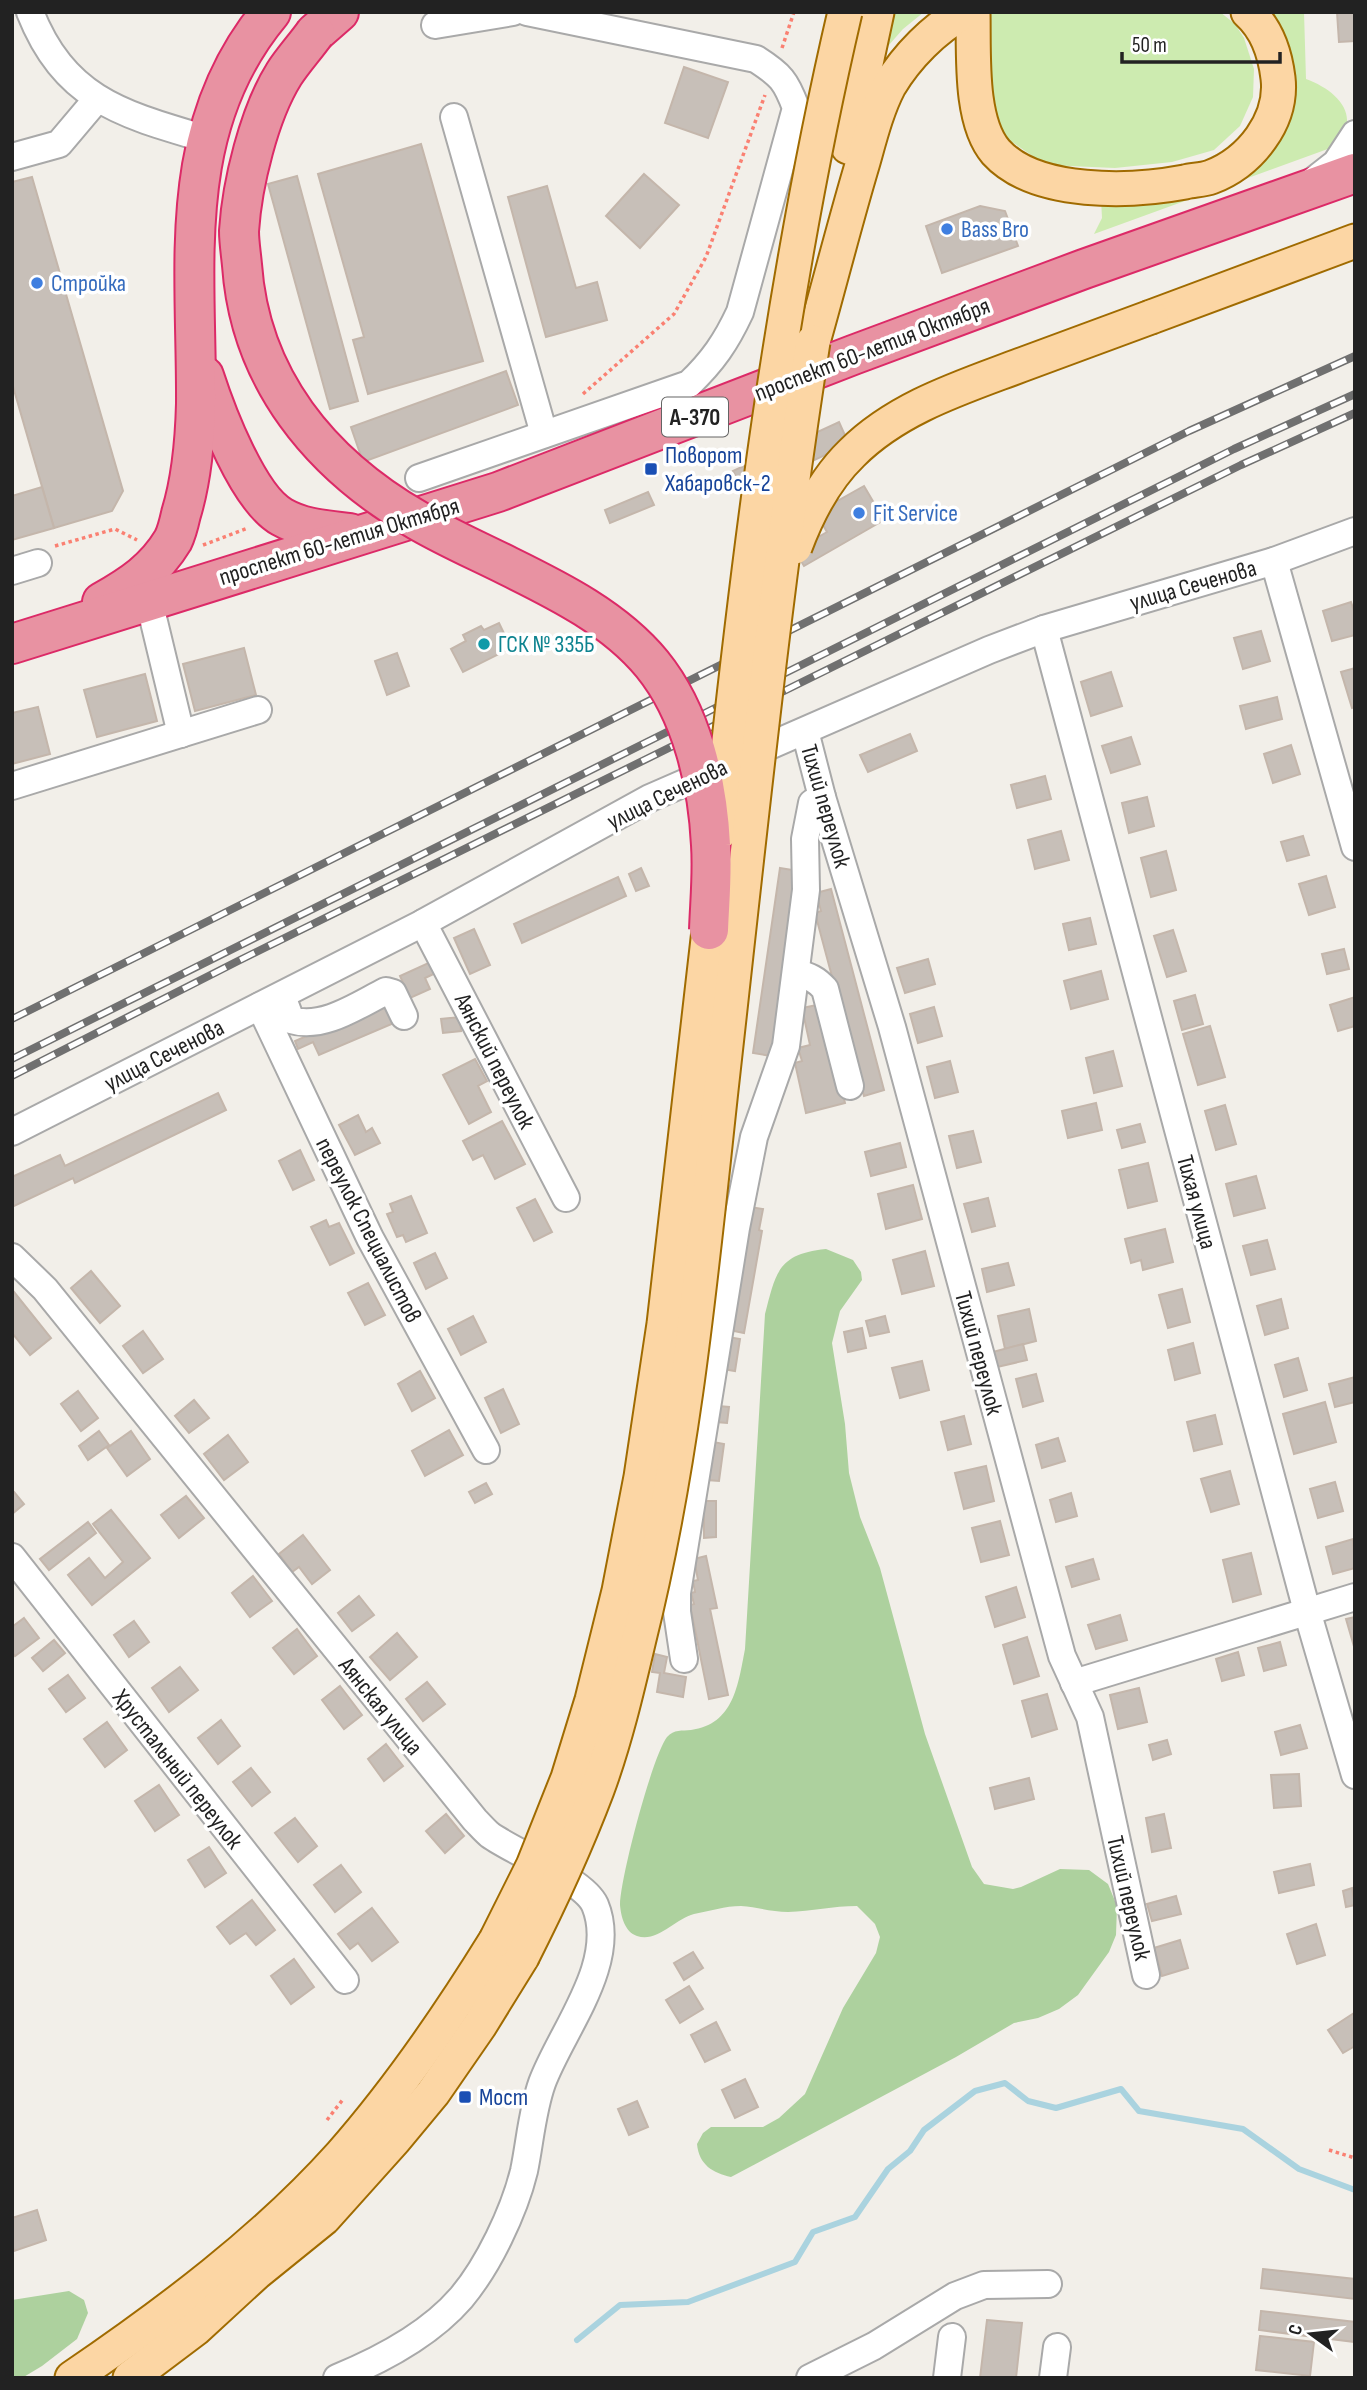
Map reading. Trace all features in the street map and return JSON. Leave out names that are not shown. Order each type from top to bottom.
[{"type":"highway","name":"проспект 60-летия Октября","points":[[21,642],[76,617],[153,568],[174,537],[190,485],[195,433],[196,351],[192,282],[195,214],[206,139],[221,92],[250,37],[271,12]]},
{"type":"highway","points":[[327,23],[284,75],[263,121],[248,173],[239,232],[244,294],[262,352],[295,414],[324,451],[369,489],[417,520],[550,587],[591,612],[627,638],[653,665],[675,700],[692,740],[705,790],[711,846],[709,930]]},
{"type":"highway","name":"проспект 60-летия Октября","points":[[21,642],[498,492],[560,468],[701,397],[1084,269],[1355,173]]},
{"type":"highway","name":"А-370","points":[[196,351],[214,408],[238,459],[264,502],[280,516],[310,528],[354,533],[378,528]]},
{"type":"main road","points":[[72,2378],[163,2312],[324,2218],[394,2140],[432,2093],[480,2025],[509,1948],[533,1866],[568,1778],[592,1700],[619,1591],[641,1477],[664,1324],[737,665],[768,429],[799,237],[845,12]]},
{"type":"main road","points":[[509,1948],[555,1892],[597,1789],[625,1696],[650,1598],[673,1482],[695,1328],[768,669],[813,342],[829,242],[877,12]]},
{"type":"main road","points":[[813,342],[858,178],[874,125],[889,88],[908,58],[936,31],[964,12]]},
{"type":"main road","points":[[973,12],[976,90],[981,124],[996,152],[1023,172],[1050,182],[1083,187],[1142,187],[1210,177],[1237,163],[1259,143],[1274,117],[1279,88],[1276,58],[1261,24],[1248,12]]},
{"type":"main road","points":[[768,669],[792,555],[806,517],[826,484],[853,452],[898,418],[948,392],[1355,241]]},
{"type":"main road","points":[[130,2378],[195,2329],[248,2262]]},
{"type":"street","points":[[30,12],[38,34],[58,64],[97,99],[139,120],[206,139]]},
{"type":"street","points":[[435,25],[513,12]]},
{"type":"street","points":[[419,478],[576,423],[701,397],[712,361],[740,312],[796,108],[788,85],[774,70],[756,60],[527,12]]},
{"type":"street","points":[[12,157],[59,144],[97,99]]},
{"type":"street","points":[[454,117],[544,434]]},
{"type":"street","points":[[1291,195],[1336,163],[1355,134]]},
{"type":"street","points":[[560,468],[576,423]]},
{"type":"street","name":"улица Сеченова","points":[[12,1132],[423,923],[650,798],[989,650],[1044,629],[1274,561],[1355,531]]},
{"type":"street","points":[[12,571],[45,555]]},
{"type":"street","points":[[1274,561],[1355,847]]},
{"type":"street","points":[[149,601],[181,734]]},
{"type":"street","name":"Тихая улица","points":[[1044,629],[1307,1611],[1355,1774]]},
{"type":"street","points":[[12,786],[258,710]]},
{"type":"street","name":"Тихий переулок","points":[[805,731],[822,797],[892,1027],[1062,1656],[1090,1717],[1146,1975]]},
{"type":"street","points":[[684,1659],[677,1593],[716,1342],[754,1137],[786,1046],[806,890],[805,839],[808,816],[812,803],[822,797]]},
{"type":"street","name":"Аянский переулок","points":[[423,923],[566,1198]]},
{"type":"street","points":[[796,973],[809,976],[825,989],[850,1086]]},
{"type":"street","points":[[271,1001],[291,1020],[300,1023],[320,1022],[386,991],[393,993],[404,1016]]},
{"type":"street","name":"переулок Специалистов","points":[[271,1001],[370,1238],[486,1450]]},
{"type":"street","name":"Аянская улица","points":[[12,1257],[45,1289],[475,1820],[489,1834],[584,1890],[595,1905],[600,1924],[597,1959],[591,1983],[542,2084],[523,2174],[496,2248],[460,2299],[424,2331],[388,2355],[337,2378]]},
{"type":"street","name":"Хрустальный переулок","points":[[12,1557],[345,1980]]},
{"type":"street","points":[[1074,1683],[1355,1597]]},
{"type":"street","points":[[810,2378],[874,2346],[955,2296],[984,2285],[1048,2284]]},
{"type":"street","points":[[947,2378],[952,2337]]},
{"type":"street","points":[[1053,2378],[1057,2347]]},
{"type":"path","points":[[576,423],[580,397],[674,314],[706,257],[794,12]]},
{"type":"path","points":[[45,555],[115,529],[164,553],[180,553],[280,516]]},
{"type":"path","points":[[327,2120],[344,2098]]},
{"type":"path","points":[[1329,2150],[1355,2158]]},
{"type":"green space","points":[[888,12],[924,12],[903,29],[874,62]]},
{"type":"green space","points":[[1000,12],[1220,12],[1235,24],[1244,38],[1254,69],[1253,97],[1240,126],[1214,150],[1172,162],[1115,168],[1046,165],[1003,136],[989,99],[984,16]]},
{"type":"green space","points":[[1270,12],[1304,12],[1306,79],[1336,97],[1346,114],[1344,135],[1336,146],[1094,234],[1102,218],[1101,199],[1258,161]]},
{"type":"green space","points":[[826,1249],[853,1260],[861,1272],[862,1280],[840,1311],[832,1343],[845,1424],[849,1473],[860,1517],[880,1568],[925,1734],[972,1867],[984,1884],[1013,1889],[1060,1869],[1089,1870],[1108,1884],[1117,1906],[1116,1935],[1109,1952],[1078,1995],[1059,2009],[1038,2018],[1014,2023],[956,2057],[731,2177],[718,2173],[704,2163],[697,2144],[703,2133],[711,2127],[763,2127],[779,2118],[805,2094],[843,2008],[876,1953],[880,1937],[875,1924],[857,1906],[788,1912],[741,1906],[694,1914],[659,1933],[644,1937],[633,1934],[627,1928],[620,1905],[621,1891],[653,1768],[667,1737],[675,1732],[705,1726],[717,1720],[732,1701],[736,1689],[745,1649],[765,1314],[776,1276],[782,1268],[798,1255]]},
{"type":"green space","points":[[69,2291],[84,2300],[88,2313],[77,2339],[22,2378],[12,2378],[12,2300]]},
{"type":"building","points":[[1337,12],[1355,12],[1355,41],[1339,42]]},
{"type":"building","points":[[684,67],[728,82],[708,138],[665,123]]},
{"type":"building","points":[[421,144],[483,361],[368,394],[353,340],[364,337],[318,174]]},
{"type":"building","points":[[644,174],[679,205],[640,248],[606,216]]},
{"type":"building","points":[[297,176],[358,401],[330,409],[268,184]]},
{"type":"building","name":"Стройка","points":[[32,177],[123,491],[112,511],[54,528],[12,383],[12,182]]},
{"type":"building","points":[[547,186],[576,288],[597,282],[607,320],[546,337],[508,197]]},
{"type":"building","points":[[980,206],[1005,211],[1018,246],[942,273],[926,226]]},
{"type":"building","points":[[506,371],[518,405],[363,462],[351,427]]},
{"type":"building","points":[[839,422],[852,451],[830,461],[827,454],[744,493],[733,471]]},
{"type":"building","points":[[864,486],[884,520],[804,566],[795,551],[817,532],[820,536],[827,532],[816,513]]},
{"type":"building","points":[[42,487],[54,528],[12,540],[12,496]]},
{"type":"building","points":[[648,492],[654,505],[610,523],[605,510]]},
{"type":"building","points":[[1351,602],[1355,614],[1355,635],[1332,641],[1323,611]]},
{"type":"building","name":"ГСК № 335Б","points":[[499,623],[511,648],[463,672],[451,649],[466,641],[463,635],[481,626],[484,630]]},
{"type":"building","points":[[1261,631],[1270,661],[1243,669],[1234,638]]},
{"type":"building","points":[[244,648],[256,695],[195,711],[183,664]]},
{"type":"building","points":[[397,653],[409,686],[387,695],[375,661]]},
{"type":"building","points":[[1355,668],[1355,707],[1352,708],[1341,672]]},
{"type":"building","points":[[1111,672],[1122,706],[1091,716],[1081,682]]},
{"type":"building","points":[[145,674],[157,721],[97,737],[84,690]]},
{"type":"building","points":[[1277,697],[1282,719],[1246,729],[1240,706]]},
{"type":"building","points":[[38,707],[50,754],[12,764],[12,713]]},
{"type":"building","points":[[910,734],[917,751],[868,772],[860,755]]},
{"type":"building","points":[[1131,737],[1140,764],[1111,773],[1102,746]]},
{"type":"building","points":[[1291,745],[1300,774],[1273,783],[1264,754]]},
{"type":"building","points":[[1045,776],[1051,799],[1017,808],[1011,785]]},
{"type":"building","points":[[1147,797],[1154,826],[1129,833],[1122,803]]},
{"type":"building","points":[[1061,831],[1069,860],[1035,869],[1028,840]]},
{"type":"building","points":[[1303,836],[1309,855],[1287,861],[1281,842]]},
{"type":"building","points":[[1166,851],[1176,890],[1151,897],[1141,858]]},
{"type":"building","points":[[641,868],[649,886],[636,891],[629,874]]},
{"type":"building","points":[[780,868],[799,871],[771,1056],[753,1053]]},
{"type":"building","points":[[1326,876],[1335,907],[1309,915],[1299,884]]},
{"type":"building","points":[[618,877],[626,896],[522,943],[514,924]]},
{"type":"building","points":[[831,889],[884,1090],[864,1096],[815,913],[821,911],[816,893]]},
{"type":"building","points":[[1090,918],[1096,944],[1069,950],[1063,924]]},
{"type":"building","points":[[474,929],[490,965],[470,974],[454,938]]},
{"type":"building","points":[[1173,930],[1186,971],[1167,977],[1154,936]]},
{"type":"building","points":[[1344,949],[1349,969],[1327,974],[1322,954]]},
{"type":"building","points":[[928,959],[935,984],[905,993],[897,968]]},
{"type":"building","points":[[435,960],[440,971],[425,978],[430,989],[410,998],[400,976]]},
{"type":"building","points":[[1101,971],[1108,999],[1071,1009],[1064,981]]},
{"type":"building","points":[[1195,995],[1203,1024],[1182,1030],[1174,1001]]},
{"type":"building","points":[[1355,997],[1355,1026],[1338,1031],[1330,1005]]},
{"type":"building","points":[[385,1002],[394,1023],[319,1055],[313,1042],[298,1049],[295,1041]]},
{"type":"building","points":[[822,1004],[845,1103],[806,1113],[795,1063],[802,1061],[798,1048],[810,1045],[802,1008]]},
{"type":"building","points":[[934,1007],[942,1036],[918,1043],[910,1014]]},
{"type":"building","points":[[460,1017],[461,1031],[443,1033],[441,1019]]},
{"type":"building","points":[[1210,1026],[1225,1077],[1198,1085],[1183,1034]]},
{"type":"building","points":[[1113,1051],[1122,1086],[1094,1093],[1086,1058]]},
{"type":"building","points":[[475,1059],[487,1081],[478,1086],[491,1112],[469,1124],[443,1075]]},
{"type":"building","points":[[950,1061],[958,1092],[935,1098],[927,1067]]},
{"type":"building","points":[[218,1093],[226,1110],[75,1183],[73,1178],[12,1207],[12,1177],[60,1155],[65,1166]]},
{"type":"building","points":[[1096,1103],[1102,1130],[1068,1138],[1062,1111]]},
{"type":"building","points":[[1225,1105],[1236,1144],[1216,1150],[1205,1111]]},
{"type":"building","points":[[358,1115],[366,1132],[372,1128],[380,1143],[355,1155],[339,1125]]},
{"type":"building","points":[[502,1121],[525,1164],[495,1179],[483,1155],[473,1160],[463,1141]]},
{"type":"building","points":[[1140,1124],[1145,1142],[1122,1148],[1117,1130]]},
{"type":"building","points":[[973,1131],[981,1162],[957,1168],[949,1136]]},
{"type":"building","points":[[900,1143],[906,1167],[871,1176],[865,1152]]},
{"type":"building","points":[[300,1150],[314,1180],[293,1190],[279,1161]]},
{"type":"building","points":[[1148,1163],[1157,1201],[1128,1208],[1119,1170]]},
{"type":"building","points":[[1256,1176],[1265,1208],[1234,1216],[1226,1184]]},
{"type":"building","points":[[913,1185],[922,1219],[886,1229],[878,1194]]},
{"type":"building","points":[[411,1196],[427,1233],[406,1242],[403,1235],[397,1237],[387,1214],[393,1212],[390,1204]]},
{"type":"building","points":[[988,1198],[995,1226],[972,1232],[964,1204]]},
{"type":"building","points":[[535,1199],[552,1232],[534,1241],[517,1208]]},
{"type":"building","points":[[750,1207],[763,1209],[759,1230],[762,1231],[744,1333],[729,1330]]},
{"type":"building","points":[[326,1220],[329,1227],[339,1223],[354,1253],[330,1265],[311,1227]]},
{"type":"building","points":[[1165,1229],[1173,1262],[1143,1270],[1141,1260],[1131,1263],[1125,1239]]},
{"type":"building","points":[[1267,1240],[1275,1269],[1251,1275],[1243,1246]]},
{"type":"building","points":[[925,1251],[934,1286],[902,1294],[893,1260]]},
{"type":"building","points":[[435,1253],[447,1278],[426,1289],[414,1263]]},
{"type":"building","points":[[1008,1263],[1014,1285],[987,1292],[982,1269]]},
{"type":"building","points":[[91,1271],[120,1306],[100,1323],[71,1288]]},
{"type":"building","points":[[368,1283],[385,1315],[365,1325],[348,1293]]},
{"type":"building","points":[[1182,1289],[1190,1322],[1168,1328],[1159,1295]]},
{"type":"building","points":[[14,1292],[51,1338],[30,1355],[12,1333]]},
{"type":"building","points":[[1281,1299],[1288,1328],[1265,1335],[1257,1306]]},
{"type":"building","points":[[1029,1309],[1036,1341],[1005,1349],[998,1316]]},
{"type":"building","points":[[473,1316],[486,1342],[461,1355],[448,1329]]},
{"type":"building","points":[[885,1316],[889,1332],[870,1336],[866,1321]]},
{"type":"building","points":[[862,1328],[866,1348],[848,1352],[844,1332]]},
{"type":"building","points":[[143,1331],[163,1359],[143,1373],[123,1346]]},
{"type":"building","points":[[728,1337],[740,1339],[735,1371],[722,1369]]},
{"type":"building","points":[[1193,1343],[1200,1373],[1175,1380],[1168,1350]]},
{"type":"building","points":[[1023,1344],[1027,1360],[997,1367],[993,1352]]},
{"type":"building","points":[[1298,1358],[1307,1390],[1284,1397],[1275,1365]]},
{"type":"building","points":[[922,1361],[929,1390],[900,1398],[892,1368]]},
{"type":"building","points":[[420,1371],[435,1398],[412,1411],[398,1384]]},
{"type":"building","points":[[1036,1374],[1043,1401],[1023,1407],[1016,1379]]},
{"type":"building","points":[[1355,1377],[1355,1402],[1335,1407],[1329,1384]]},
{"type":"building","points":[[503,1389],[519,1424],[501,1433],[485,1398]]},
{"type":"building","points":[[78,1391],[98,1418],[81,1431],[61,1404]]},
{"type":"building","points":[[194,1400],[209,1418],[189,1433],[175,1416]]},
{"type":"building","points":[[1325,1402],[1336,1442],[1294,1454],[1283,1414]]},
{"type":"building","points":[[718,1406],[729,1407],[727,1423],[716,1422]]},
{"type":"building","points":[[1215,1415],[1222,1444],[1194,1451],[1187,1422]]},
{"type":"building","points":[[964,1416],[971,1444],[948,1450],[941,1422]]},
{"type":"building","points":[[449,1430],[463,1455],[425,1476],[412,1451]]},
{"type":"building","points":[[99,1431],[109,1445],[88,1460],[79,1446]]},
{"type":"building","points":[[131,1431],[150,1459],[127,1476],[107,1448]]},
{"type":"building","points":[[228,1435],[248,1462],[224,1480],[204,1454]]},
{"type":"building","points":[[1058,1438],[1065,1461],[1042,1468],[1036,1445]]},
{"type":"building","points":[[713,1442],[724,1444],[719,1481],[707,1480]]},
{"type":"building","points":[[986,1466],[994,1501],[964,1509],[955,1473]]},
{"type":"building","points":[[1230,1471],[1239,1504],[1211,1512],[1201,1479]]},
{"type":"building","points":[[1335,1482],[1343,1511],[1318,1518],[1310,1489]]},
{"type":"building","points":[[486,1483],[492,1494],[475,1503],[469,1492]]},
{"type":"building","points":[[12,1493],[24,1504],[12,1514]]},
{"type":"building","points":[[1071,1493],[1077,1516],[1056,1522],[1050,1500]]},
{"type":"building","points":[[186,1496],[204,1518],[179,1538],[161,1515]]},
{"type":"building","points":[[704,1501],[716,1501],[716,1537],[704,1538]]},
{"type":"building","points":[[111,1510],[150,1558],[92,1605],[68,1575],[89,1558],[105,1578],[123,1562],[93,1524]]},
{"type":"building","points":[[1000,1521],[1009,1555],[981,1562],[972,1528]]},
{"type":"building","points":[[88,1522],[96,1533],[49,1570],[40,1559]]},
{"type":"building","points":[[303,1535],[330,1570],[312,1584],[299,1567],[292,1572],[279,1554]]},
{"type":"building","points":[[1353,1539],[1355,1568],[1333,1574],[1326,1547]]},
{"type":"building","points":[[1251,1553],[1261,1594],[1233,1602],[1223,1560]]},
{"type":"building","points":[[706,1556],[717,1608],[710,1609],[728,1695],[709,1699],[690,1605],[694,1604],[691,1593],[695,1592],[693,1581],[698,1580],[694,1559]]},
{"type":"building","points":[[1093,1559],[1099,1579],[1072,1587],[1066,1567]]},
{"type":"building","points":[[253,1576],[272,1601],[250,1617],[232,1593]]},
{"type":"building","points":[[1016,1587],[1025,1617],[995,1627],[986,1597]]},
{"type":"building","points":[[359,1596],[374,1615],[352,1631],[338,1613]]},
{"type":"building","points":[[1120,1615],[1127,1640],[1096,1649],[1088,1625]]},
{"type":"building","points":[[1355,1617],[1355,1650],[1346,1619]]},
{"type":"building","points":[[24,1618],[39,1638],[15,1656],[12,1652],[12,1627]]},
{"type":"building","points":[[134,1621],[149,1642],[129,1657],[114,1635]]},
{"type":"building","points":[[297,1629],[317,1656],[294,1674],[273,1648]]},
{"type":"building","points":[[397,1633],[417,1657],[390,1680],[370,1657]]},
{"type":"building","points":[[1027,1637],[1039,1676],[1014,1684],[1003,1645]]},
{"type":"building","points":[[54,1640],[65,1653],[43,1671],[32,1658]]},
{"type":"building","points":[[1280,1642],[1286,1665],[1264,1671],[1258,1648]]},
{"type":"building","points":[[1238,1652],[1244,1675],[1222,1681],[1216,1659]]},
{"type":"building","points":[[655,1654],[667,1657],[664,1673],[686,1677],[683,1697],[657,1692],[660,1673],[652,1672]]},
{"type":"building","points":[[180,1667],[198,1690],[169,1712],[152,1688]]},
{"type":"building","points":[[68,1675],[85,1698],[66,1712],[49,1689]]},
{"type":"building","points":[[427,1682],[445,1704],[423,1721],[406,1699]]},
{"type":"building","points":[[340,1686],[362,1715],[344,1729],[322,1700]]},
{"type":"building","points":[[1139,1688],[1147,1722],[1118,1729],[1110,1695]]},
{"type":"building","points":[[1047,1694],[1057,1729],[1032,1737],[1022,1701]]},
{"type":"building","points":[[221,1720],[240,1746],[218,1764],[198,1738]]},
{"type":"building","points":[[107,1722],[127,1750],[105,1767],[84,1739]]},
{"type":"building","points":[[1300,1725],[1307,1748],[1281,1755],[1275,1732]]},
{"type":"building","points":[[1167,1740],[1171,1754],[1153,1760],[1149,1745]]},
{"type":"building","points":[[386,1744],[403,1766],[384,1781],[368,1759]]},
{"type":"building","points":[[251,1768],[270,1792],[252,1806],[233,1782]]},
{"type":"building","points":[[1299,1774],[1301,1806],[1274,1808],[1271,1775]]},
{"type":"building","points":[[1029,1778],[1034,1799],[995,1809],[990,1788]]},
{"type":"building","points":[[159,1785],[179,1815],[155,1831],[135,1801]]},
{"type":"building","points":[[446,1814],[464,1836],[445,1853],[426,1831]]},
{"type":"building","points":[[1164,1814],[1171,1848],[1152,1852],[1146,1818]]},
{"type":"building","points":[[295,1818],[317,1846],[298,1862],[275,1833]]},
{"type":"building","points":[[209,1847],[226,1873],[205,1887],[188,1860]]},
{"type":"building","points":[[1310,1864],[1314,1885],[1279,1893],[1274,1872]]},
{"type":"building","points":[[341,1865],[361,1892],[335,1912],[314,1885]]},
{"type":"building","points":[[1352,1888],[1355,1905],[1346,1907],[1343,1891]]},
{"type":"building","points":[[1176,1896],[1181,1914],[1152,1921],[1147,1904]]},
{"type":"building","points":[[252,1900],[275,1930],[256,1945],[246,1933],[230,1944],[217,1927]]},
{"type":"building","points":[[372,1908],[398,1942],[372,1961],[358,1943],[350,1949],[338,1934]]},
{"type":"building","points":[[1316,1924],[1325,1955],[1297,1964],[1287,1934]]},
{"type":"building","points":[[1180,1940],[1188,1968],[1162,1976],[1154,1948]]},
{"type":"building","points":[[693,1952],[703,1968],[684,1980],[674,1963]]},
{"type":"building","points":[[294,1959],[314,1987],[291,2004],[271,1976]]},
{"type":"building","points":[[689,1986],[703,2009],[680,2023],[666,2000]]},
{"type":"building","points":[[1354,2013],[1355,2046],[1343,2053],[1328,2030]]},
{"type":"building","points":[[716,2022],[730,2050],[705,2062],[691,2035]]},
{"type":"building","points":[[745,2079],[758,2107],[735,2118],[722,2090]]},
{"type":"building","points":[[637,2101],[648,2127],[629,2135],[618,2109]]},
{"type":"building","points":[[37,2210],[46,2240],[14,2251],[12,2218]]},
{"type":"building","points":[[1263,2269],[1355,2279],[1355,2299],[1261,2288]]},
{"type":"building","points":[[1261,2311],[1355,2322],[1355,2342],[1259,2330]]},
{"type":"building","points":[[987,2320],[1022,2323],[1016,2378],[980,2378]]},
{"type":"building","points":[[1260,2336],[1314,2342],[1310,2376],[1256,2370]]},
{"type":"waterway","points":[[577,2340],[620,2305],[688,2302],[795,2262],[813,2232],[855,2217],[888,2169],[910,2151],[924,2130],[975,2091],[1005,2083],[1028,2101],[1056,2108],[1121,2089],[1139,2111],[1243,2129],[1299,2169],[1355,2190]]},
{"type":"railway","points":[[12,1019],[1189,431],[1355,356]]},
{"type":"railway","points":[[12,1059],[1234,449],[1355,394]]},
{"type":"railway","points":[[12,1076],[238,961],[1241,465],[1355,413]]},
{"type":"place","name":"Bass Bro","points":[[947,229]]},
{"type":"place","name":"Стройка","points":[[37,283]]},
{"type":"place","name":"Поворот Хабаровск-2","points":[[651,469]]},
{"type":"place","name":"Fit Service","points":[[859,513]]},
{"type":"place","name":"ГСК № 335Б","points":[[484,644]]},
{"type":"place","name":"Мост","points":[[465,2097]]}]
